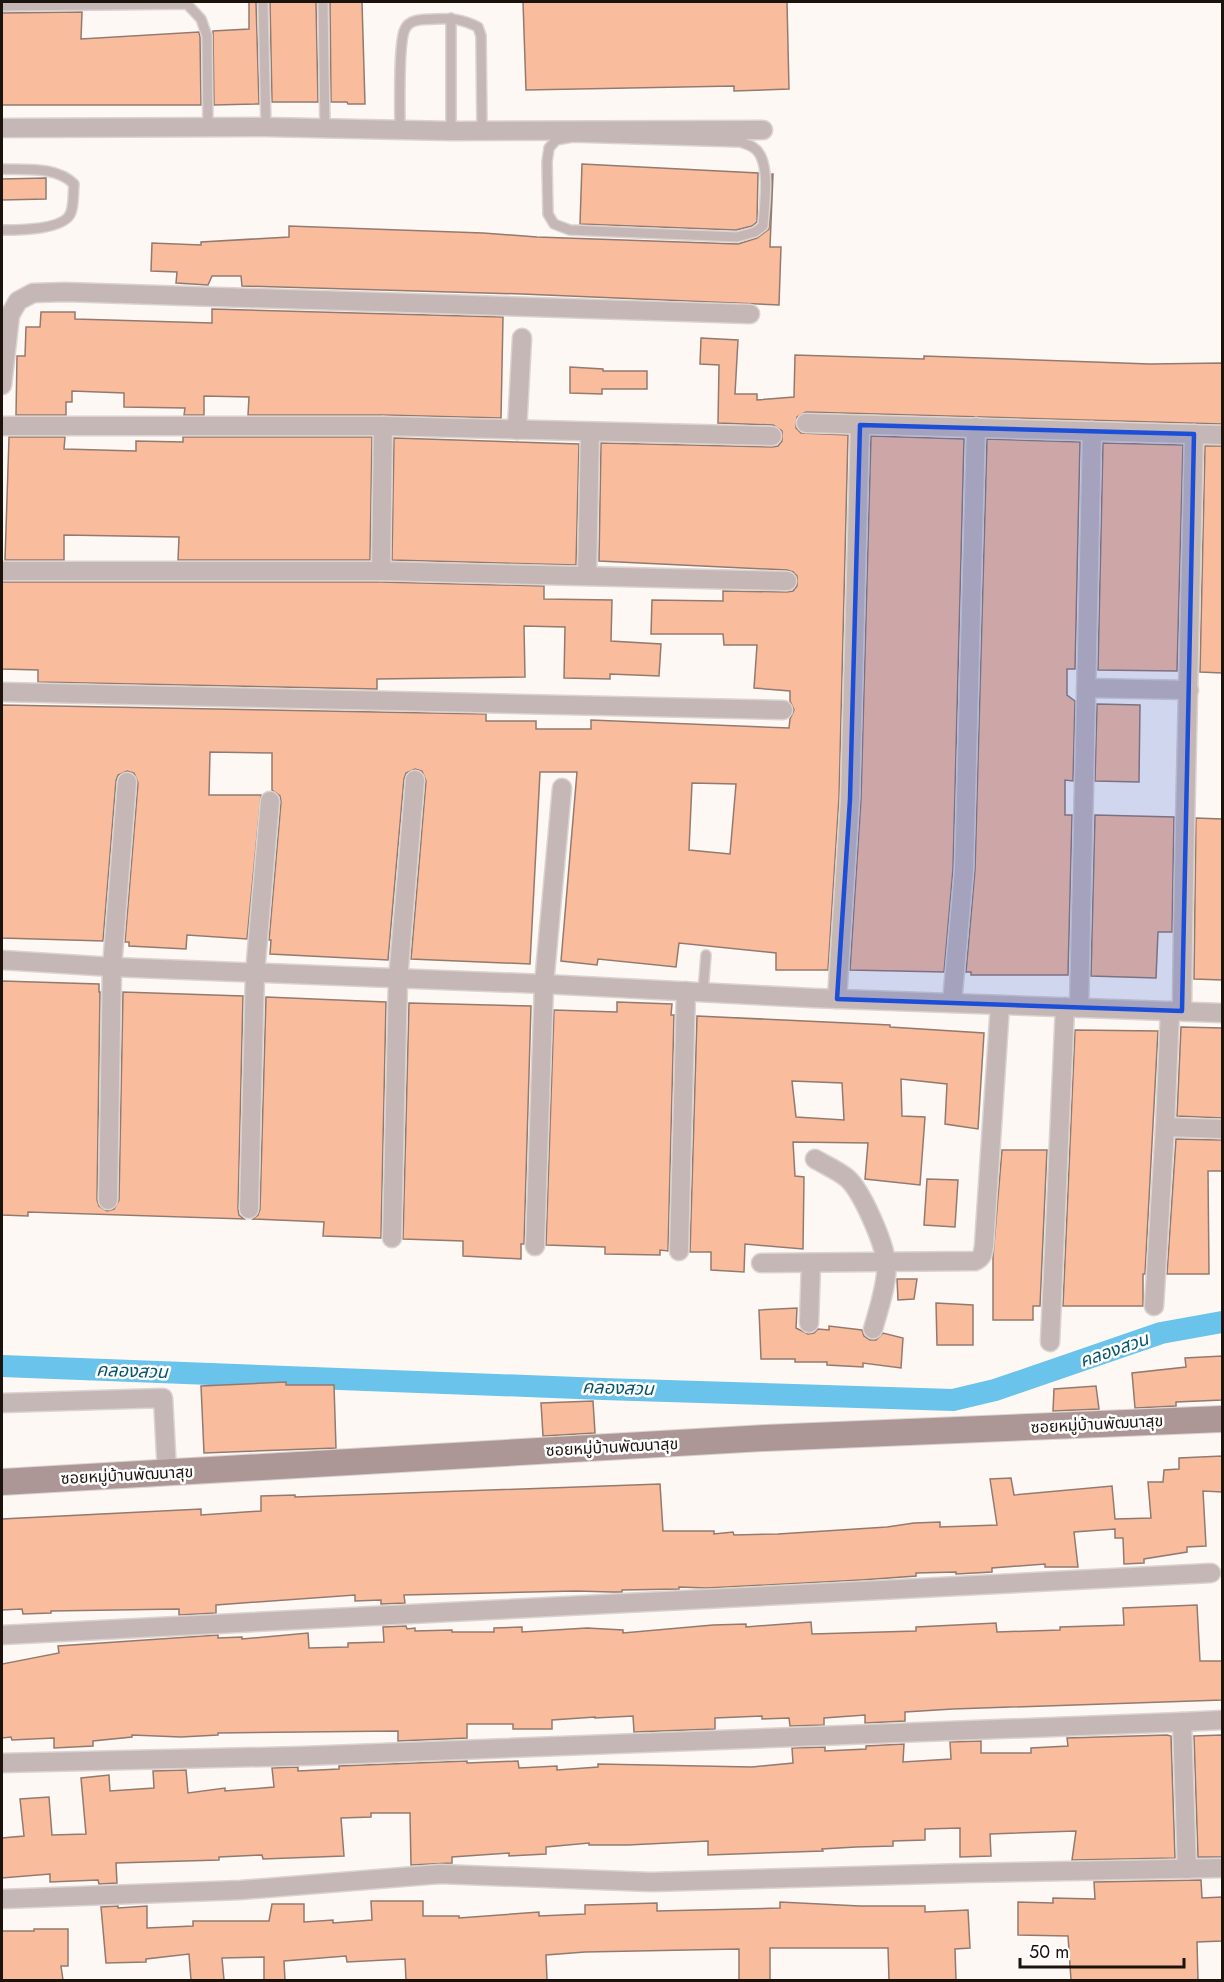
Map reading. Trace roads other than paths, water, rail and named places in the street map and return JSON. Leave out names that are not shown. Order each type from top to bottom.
[{"type":"street","points":[[2,128],[266,127],[652,134],[763,130]]},
{"type":"street","points":[[2,385],[9,315],[18,301],[33,293],[77,292],[750,314]]},
{"type":"street","points":[[517,430],[522,339]]},
{"type":"street","points":[[806,423],[1222,435]]},
{"type":"street","points":[[837,999],[850,799],[860,425]]},
{"type":"street","points":[[2,426],[383,426],[772,436]]},
{"type":"street","points":[[381,571],[383,426]]},
{"type":"street","points":[[952,1003],[964,870],[976,427]]},
{"type":"street","points":[[1050,1342],[1072,1008],[1087,688],[1092,431]]},
{"type":"street","points":[[587,575],[590,433]]},
{"type":"street","points":[[1154,1306],[1165,1127],[1176,1011],[1189,690],[1194,434]]},
{"type":"street","points":[[2,571],[381,571],[788,581]]},
{"type":"street","points":[[1087,688],[1189,690]]},
{"type":"street","points":[[2,692],[357,698],[783,710]]},
{"type":"street","points":[[392,1238],[398,979],[415,780]]},
{"type":"street","points":[[108,1200],[112,967],[127,782]]},
{"type":"street","points":[[535,1246],[544,984],[562,788]]},
{"type":"street","points":[[249,1209],[255,973],[270,801]]},
{"type":"street","points":[[2,960],[112,967],[544,984],[837,999],[1222,1013]]},
{"type":"street","points":[[679,1251],[694,991]]},
{"type":"street","points":[[761,1263],[975,1262],[982,1256],[1000,1005]]},
{"type":"street","points":[[1165,1127],[1222,1129]]},
{"type":"street","points":[[815,1159],[847,1179],[860,1195],[873,1223],[886,1262],[883,1289],[873,1329]]},
{"type":"street","points":[[810,1323],[811,1263]]},
{"type":"street","points":[[2,1403],[163,1398],[166,1473]]},
{"type":"street","name":"ซอยหมู่บ้านพัฒนาสุข","points":[[2,1482],[753,1439],[1222,1419]]},
{"type":"street","points":[[2,1635],[1211,1573]]},
{"type":"street","points":[[2,1763],[304,1756],[1222,1720]]},
{"type":"street","points":[[1182,1722],[1186,1869]]},
{"type":"street","points":[[2,1899],[241,1890],[440,1874],[651,1882],[1222,1868]]},
{"type":"lane","points":[[263,2],[266,127]]},
{"type":"lane","points":[[323,2],[325,128]]},
{"type":"lane","points":[[2,6],[187,4],[201,20],[207,36],[208,128]]},
{"type":"lane","points":[[451,131],[452,18]]},
{"type":"lane","points":[[400,130],[402,46],[405,28],[413,21],[452,18],[465,20],[478,27],[481,36],[482,131]]},
{"type":"lane","points":[[652,134],[741,142],[756,149],[763,159],[766,186],[762,226],[755,232],[737,237],[570,230],[554,224],[548,214],[547,162],[549,148],[556,141],[572,137],[652,134]]},
{"type":"lane","points":[[2,169],[54,172],[66,177],[74,184],[71,214],[64,222],[42,228],[2,230]]},
{"type":"lane","points":[[694,991],[706,955]]},
{"type":"waterway","name":"คลองสวน","points":[[2,1366],[953,1400],[995,1390],[1161,1333],[1222,1322]]}]
